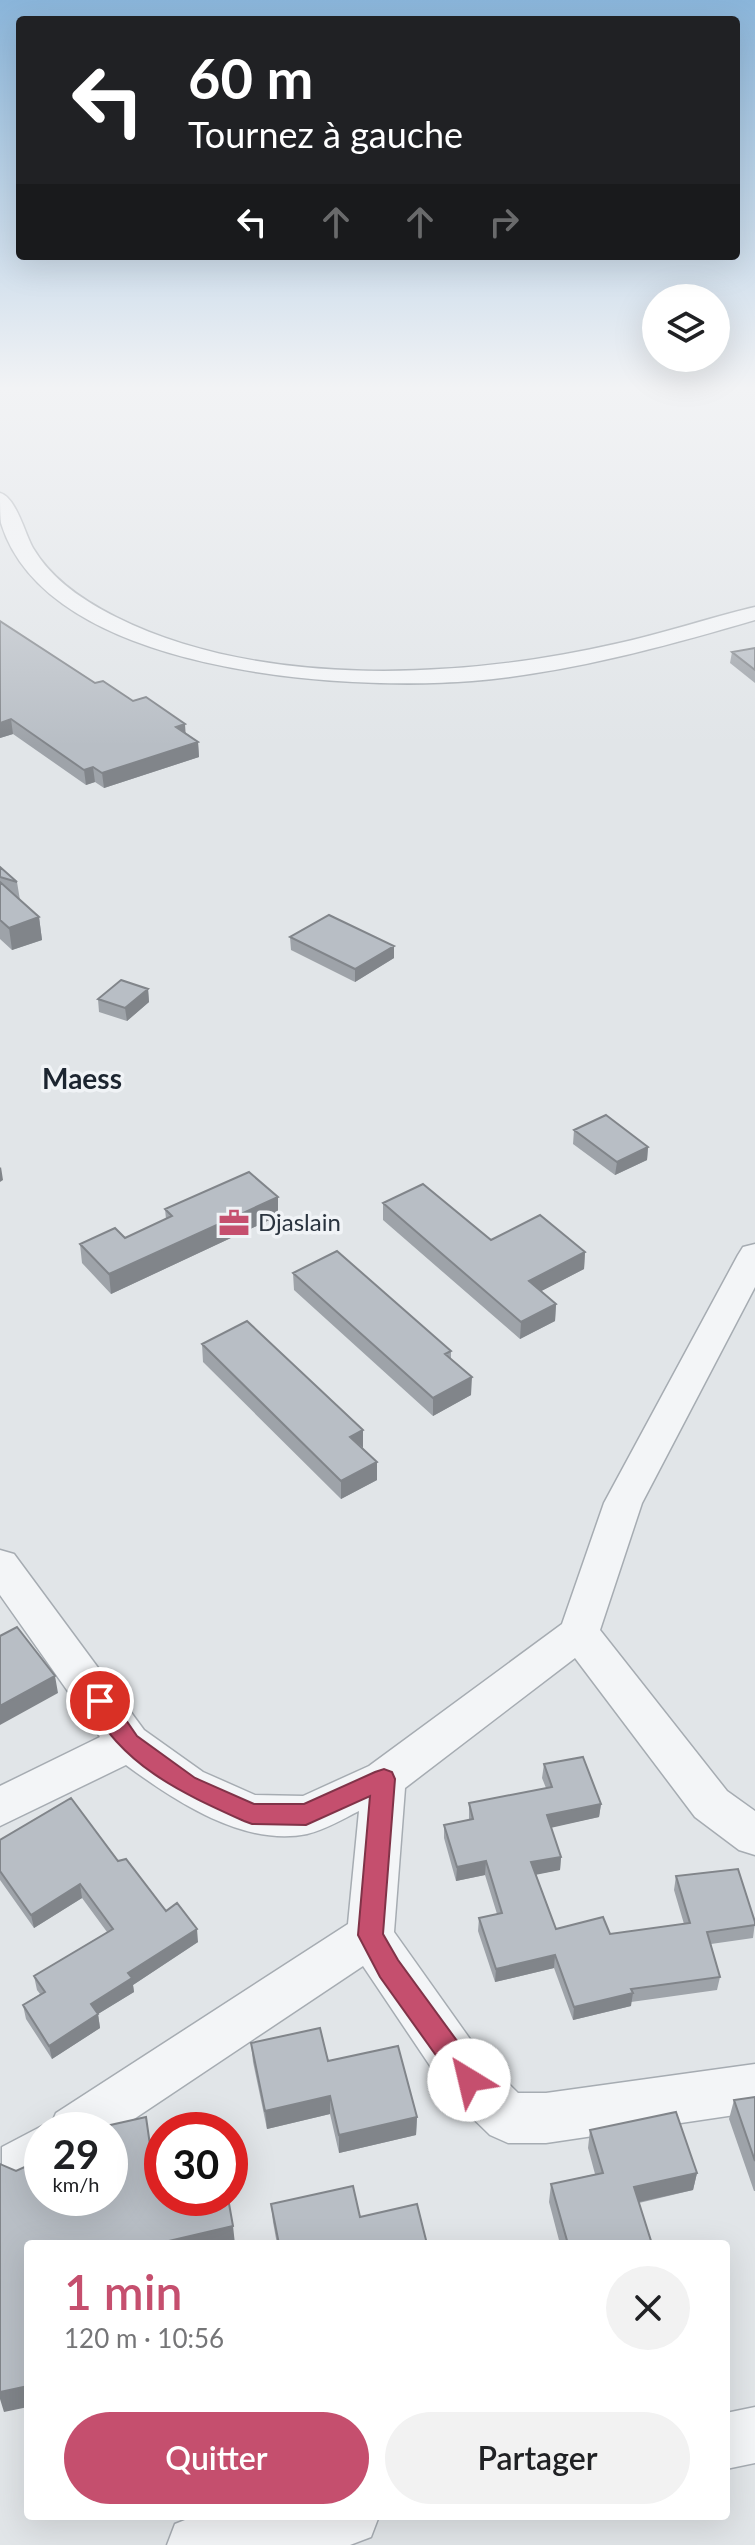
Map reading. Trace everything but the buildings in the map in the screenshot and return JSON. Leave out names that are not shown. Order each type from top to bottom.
[{"type":"street","points":[[4,508],[21,546],[45,578],[94,614],[154,641],[230,662],[286,671],[367,677],[474,676],[558,664],[689,634],[755,613]]},
{"type":"street","points":[[0,1565],[129,1743],[187,1785],[252,1814],[306,1815],[384,1779],[579,1633],[623,1503],[755,1255]]},
{"type":"street","points":[[579,1633],[711,1804],[755,1836]]},
{"type":"street","points":[[0,1807],[129,1743]]},
{"type":"street","points":[[384,1779],[370,1935],[389,1968],[469,2080],[508,2118],[546,2118],[755,2088]]},
{"type":"street","points":[[101,2112],[370,1935]]},
{"type":"street","points":[[730,2440],[755,2435]]},
{"type":"street","points":[[196,2545],[329,2520]]},
{"type":"place","name":"Djaslain","points":[[234,1223]]},
{"type":"district","name":"Maess","points":[[82,1079]]},
{"type":"route","points":[[100,1701],[129,1743],[187,1785],[252,1814],[306,1815],[384,1779],[370,1935],[389,1968],[469,2080]]}]
